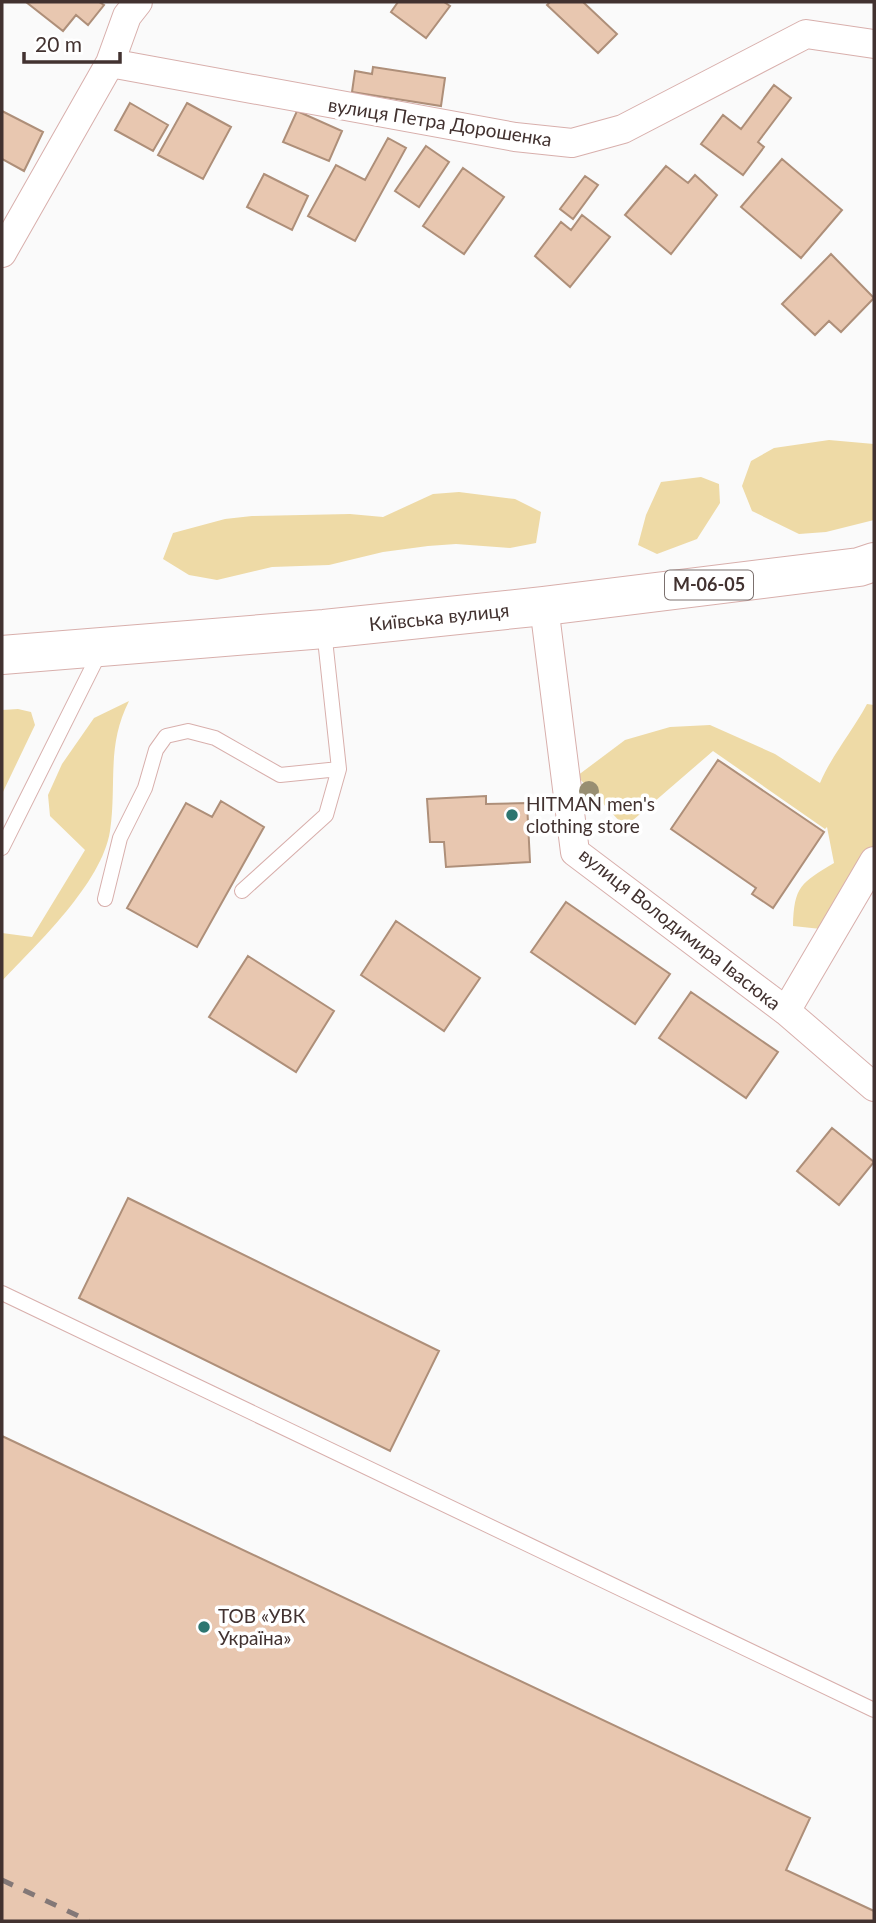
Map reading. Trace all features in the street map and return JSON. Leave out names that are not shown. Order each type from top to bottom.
[{"type":"highway","name":"Київська вулиця","points":[[2,655],[324,629],[544,606],[859,567],[874,562]]},
{"type":"street","points":[[2,253],[110,63],[127,16],[138,2]]},
{"type":"street","name":"вулиця Петра Дорошенка","points":[[110,63],[515,137],[572,143],[623,129],[806,34],[874,44]]},
{"type":"street","name":"вулиця Володимира Івасюка","points":[[544,606],[575,852],[786,1012],[874,1087]]},
{"type":"street","points":[[786,1012],[874,861]]},
{"type":"lane","points":[[242,891],[326,815],[339,769],[324,629]]},
{"type":"lane","points":[[2,848],[103,646]]},
{"type":"lane","points":[[105,899],[120,838],[145,789],[156,750],[166,736],[188,731],[215,738],[280,775],[339,769]]},
{"type":"lane","points":[[2,1293],[874,1710]]},
{"type":"shaded area","points":[[829,440],[874,444],[874,520],[826,532],[799,534],[752,511],[742,486],[751,461],[774,448]]},
{"type":"shaded area","points":[[701,477],[719,484],[720,503],[697,539],[657,554],[638,545],[646,515],[661,482]]},
{"type":"shaded area","points":[[459,492],[515,499],[541,512],[536,543],[510,548],[456,544],[428,546],[383,552],[329,565],[272,567],[217,580],[189,575],[163,559],[173,533],[225,519],[350,514],[383,517],[433,494]]},
{"type":"shaded area","points":[[129,701],[117,734],[110,831],[95,871],[66,912],[2,981],[2,933],[32,937],[85,850],[50,816],[48,795],[62,764],[94,718]]},
{"type":"shaded area","points":[[867,704],[874,705],[874,875],[821,929],[793,926],[795,902],[802,887],[834,863],[827,827],[825,829],[713,751],[625,827],[577,776],[625,740],[670,727],[710,725],[775,754],[820,783]]},
{"type":"shaded area","points":[[2,710],[31,712],[35,725],[2,794]]},
{"type":"building","points":[[26,2],[99,2],[104,5],[88,25],[76,15],[63,31]]},
{"type":"building","points":[[398,2],[444,2],[450,6],[426,38],[391,12]]},
{"type":"building","points":[[550,2],[583,2],[617,34],[598,53],[547,5]]},
{"type":"building","points":[[373,67],[445,78],[441,106],[352,92],[355,71],[372,74]]},
{"type":"building","points":[[774,85],[791,98],[758,142],[764,147],[743,175],[701,144],[723,115],[741,129]]},
{"type":"building","points":[[130,103],[168,125],[153,151],[115,130]]},
{"type":"building","points":[[187,103],[231,127],[203,179],[158,155]]},
{"type":"building","points":[[2,111],[43,132],[24,171],[2,159]]},
{"type":"building","points":[[297,111],[342,131],[329,161],[283,142]]},
{"type":"building","points":[[388,138],[406,148],[355,241],[308,216],[336,165],[365,180]]},
{"type":"building","points":[[426,146],[449,162],[419,207],[395,191]]},
{"type":"building","points":[[782,159],[842,210],[801,258],[741,207]]},
{"type":"building","points":[[666,166],[688,183],[695,175],[717,195],[671,254],[625,215]]},
{"type":"building","points":[[463,168],[504,197],[464,254],[423,226]]},
{"type":"building","points":[[264,174],[308,196],[292,230],[247,207]]},
{"type":"building","points":[[585,176],[598,185],[573,219],[560,209]]},
{"type":"building","points":[[582,215],[610,237],[570,287],[535,256],[561,222],[571,230]]},
{"type":"building","points":[[831,254],[874,298],[841,332],[829,321],[815,335],[782,304]]},
{"type":"building","points":[[718,760],[824,832],[773,908],[752,894],[756,888],[671,829]]},
{"type":"building","points":[[486,796],[486,804],[527,803],[530,862],[446,867],[444,842],[430,842],[427,799]]},
{"type":"building","points":[[221,801],[264,827],[197,947],[127,908],[186,803],[212,817]]},
{"type":"building","points":[[566,902],[670,974],[635,1024],[531,952]]},
{"type":"building","points":[[396,921],[480,978],[444,1031],[361,975]]},
{"type":"building","points":[[248,956],[334,1011],[296,1072],[209,1017]]},
{"type":"building","points":[[691,992],[778,1052],[746,1098],[659,1038]]},
{"type":"building","points":[[832,1128],[874,1162],[839,1205],[797,1171]]},
{"type":"building","points":[[128,1198],[439,1351],[390,1451],[79,1298]]},
{"type":"building","name":"ТОВ «УВК Україна»","points":[[2,1436],[810,1818],[786,1870],[874,1911],[874,1921],[2,1921]]},
{"type":"railway","points":[[2,1880],[89,1921]]},
{"type":"place","name":"HITMAN men's clothing store","points":[[512,815]]},
{"type":"place","name":"ТОВ «УВК Україна»","points":[[204,1627]]}]
